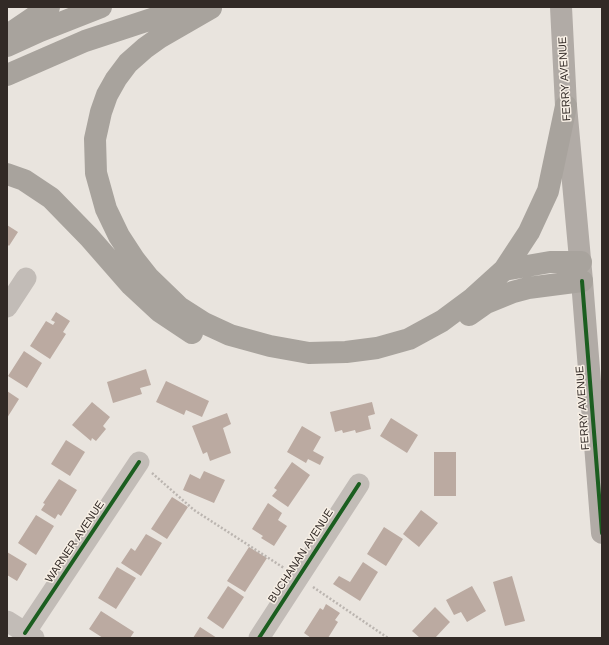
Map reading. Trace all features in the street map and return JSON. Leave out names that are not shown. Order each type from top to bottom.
[{"type":"highway","points":[[7,36],[49,7]]},
{"type":"highway","points":[[7,46],[40,31],[101,7]]},
{"type":"highway","points":[[214,8],[159,38],[128,63],[107,95],[101,112],[95,139],[96,173],[106,208],[119,236],[149,278],[179,306],[204,323],[230,335],[270,346],[309,353],[346,352],[377,348],[409,338],[442,321],[473,298],[504,270],[529,232],[548,191],[566,106]]},
{"type":"highway","points":[[7,75],[85,41],[158,17],[214,8]]},
{"type":"highway","points":[[7,174],[24,180],[51,198],[131,285],[159,311],[193,334],[225,349],[265,360],[299,366],[340,366],[378,359],[415,348],[453,328],[486,303],[513,292],[581,271]]},
{"type":"highway","points":[[504,270],[550,262],[581,271]]},
{"type":"main road","name":"FERRY AVENUE","points":[[561,7],[566,106],[602,533]]},
{"type":"street","points":[[7,307],[26,278]]},
{"type":"street","name":"WARNER AVENUE","points":[[29,635],[139,462]]},
{"type":"street","name":"BUCHANAN AVENUE","points":[[259,638],[359,484]]},
{"type":"street","points":[[7,621],[29,635]]},
{"type":"path","points":[[139,462],[194,510],[298,577],[388,638]]},
{"type":"building","points":[[7,225],[18,232],[9,246],[7,244]]},
{"type":"building","points":[[56,312],[70,321],[63,332],[66,334],[50,359],[30,346],[46,321],[53,325],[55,322],[51,320]]},
{"type":"building","points":[[24,351],[42,363],[27,388],[8,376]]},
{"type":"building","points":[[146,369],[151,385],[140,388],[142,394],[113,403],[107,382]]},
{"type":"building","points":[[166,381],[209,401],[202,417],[186,410],[184,415],[156,402]]},
{"type":"building","points":[[7,391],[19,399],[7,418]]},
{"type":"building","points":[[92,402],[110,417],[103,426],[106,429],[96,441],[92,438],[91,441],[72,425]]},
{"type":"building","points":[[372,402],[375,414],[368,416],[371,429],[356,433],[355,430],[343,433],[342,430],[335,432],[330,412]]},
{"type":"building","points":[[227,413],[231,424],[223,428],[231,453],[210,461],[207,452],[203,454],[192,426]]},
{"type":"building","points":[[391,418],[418,435],[407,453],[380,436]]},
{"type":"building","points":[[302,426],[321,437],[313,451],[324,457],[320,465],[308,459],[306,463],[287,452]]},
{"type":"building","points":[[66,440],[85,452],[70,476],[51,464]]},
{"type":"building","points":[[434,452],[456,452],[456,496],[434,496]]},
{"type":"building","points":[[292,462],[310,475],[288,507],[272,496],[277,490],[274,488]]},
{"type":"building","points":[[204,471],[225,480],[214,503],[183,490],[190,474],[200,479]]},
{"type":"building","points":[[59,479],[77,490],[61,516],[58,514],[55,519],[41,510],[45,504],[43,503]]},
{"type":"building","points":[[172,497],[188,507],[167,539],[151,529]]},
{"type":"building","points":[[268,503],[282,513],[278,520],[287,526],[274,546],[261,538],[263,536],[252,529]]},
{"type":"building","points":[[421,510],[438,523],[419,547],[403,534]]},
{"type":"building","points":[[36,515],[54,526],[36,555],[18,543]]},
{"type":"building","points":[[384,527],[403,539],[386,566],[367,554]]},
{"type":"building","points":[[146,534],[162,543],[141,576],[121,563],[131,548],[135,551]]},
{"type":"building","points":[[249,547],[267,558],[245,592],[227,581]]},
{"type":"building","points":[[7,552],[27,564],[17,581],[7,575]]},
{"type":"building","points":[[363,562],[378,572],[360,601],[333,584],[339,576],[350,582]]},
{"type":"building","points":[[117,567],[136,578],[116,609],[98,598]]},
{"type":"building","points":[[512,576],[525,621],[505,626],[493,582]]},
{"type":"building","points":[[228,586],[244,597],[223,629],[207,618]]},
{"type":"building","points":[[472,586],[486,611],[467,622],[461,612],[454,615],[446,600]]},
{"type":"building","points":[[326,604],[340,613],[335,620],[338,622],[328,638],[311,638],[304,633],[320,608],[323,610]]},
{"type":"building","points":[[435,607],[450,622],[435,638],[420,638],[412,631]]},
{"type":"building","points":[[101,611],[134,632],[130,638],[103,638],[89,629]]},
{"type":"building","points":[[200,627],[217,638],[193,638]]},
{"type":"cycle path","points":[[582,281],[602,533]]},
{"type":"cycle path","points":[[25,633],[139,462]]},
{"type":"cycle path","points":[[259,638],[359,484]]}]
